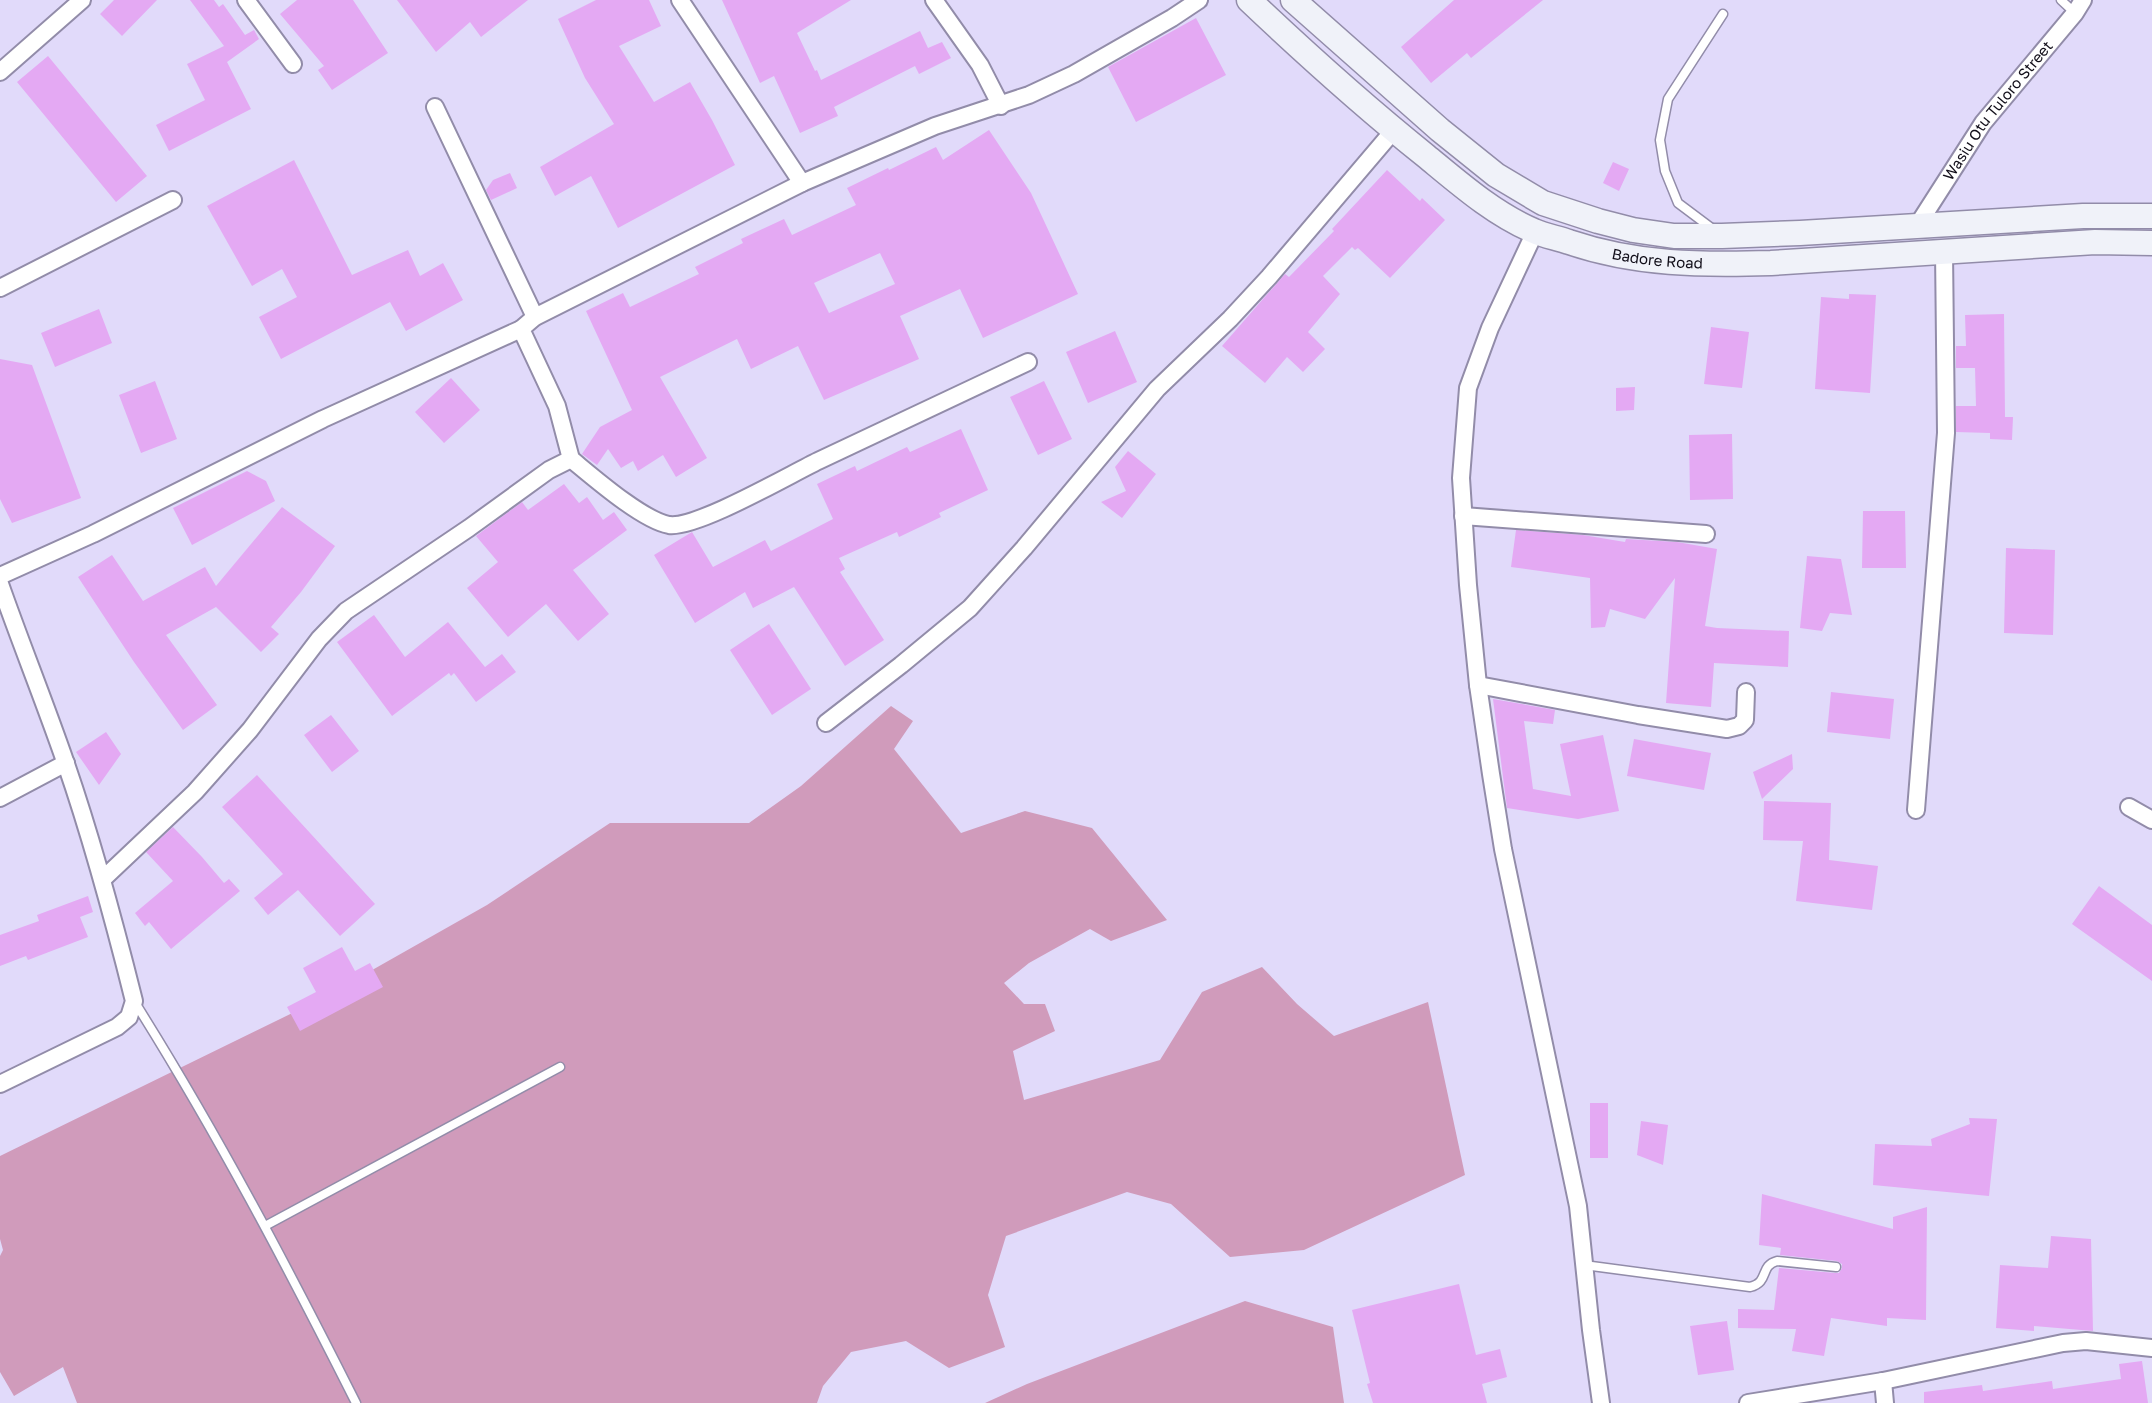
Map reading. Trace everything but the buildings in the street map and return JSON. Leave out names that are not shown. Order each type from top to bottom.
[{"type":"main road","name":"Badore Road","points":[[1249,0],[1394,130],[1485,203],[1535,232],[1614,255],[1660,262],[1771,263],[2095,242],[2152,243]]},
{"type":"main road","name":"Badore Road","points":[[1293,0],[1463,149],[1496,174],[1544,203],[1633,230],[1674,236],[1722,236],[2083,216],[2152,216]]},
{"type":"street","points":[[0,72],[82,0]]},
{"type":"street","points":[[246,0],[293,64]]},
{"type":"street","points":[[680,0],[802,183]]},
{"type":"street","points":[[934,0],[980,65],[1001,106]]},
{"type":"street","points":[[0,576],[93,534],[323,419],[521,329],[535,317],[802,183],[935,126],[1001,106],[1074,74],[1199,0]]},
{"type":"street","name":"Wasiu Otu Tuloro Street","points":[[1917,226],[1983,123],[2079,6]]},
{"type":"street","points":[[435,107],[535,317]]},
{"type":"street","points":[[826,723],[970,608],[1024,548],[1157,389],[1230,319],[1269,277],[1394,130]]},
{"type":"street","points":[[0,288],[173,200]]},
{"type":"street","points":[[1535,232],[1490,328],[1467,388],[1461,478],[1463,516],[1478,686],[1503,849],[1575,1188],[1601,1403]]},
{"type":"street","points":[[1916,810],[1946,433],[1944,251]]},
{"type":"street","points":[[521,329],[556,406],[571,459],[615,495],[652,519],[670,525],[681,524],[744,499],[815,462],[1028,362]]},
{"type":"street","points":[[103,879],[202,785],[250,730],[320,639],[346,611],[469,528],[549,470],[571,459]]},
{"type":"street","points":[[1463,516],[1706,534]]},
{"type":"street","points":[[0,584],[66,763],[103,879],[134,1000],[129,1017],[117,1027],[0,1084]]},
{"type":"street","points":[[1478,686],[1727,729],[1739,726],[1745,720],[1746,692]]},
{"type":"street","points":[[0,798],[66,763]]},
{"type":"street","points":[[2129,807],[2152,820]]},
{"type":"street","points":[[1748,1403],[1883,1381],[2063,1343],[2086,1341],[2152,1348]]},
{"type":"street","points":[[1883,1381],[1885,1403]]},
{"type":"lane","points":[[2061,0],[2079,6]]},
{"type":"lane","points":[[1722,236],[1678,202],[1665,171],[1660,140],[1668,99],[1723,14]]},
{"type":"lane","points":[[134,1000],[214,1133],[265,1226],[356,1403]]},
{"type":"lane","points":[[265,1226],[560,1067]]},
{"type":"lane","points":[[1583,1264],[1750,1287],[1759,1285],[1764,1279],[1766,1267],[1777,1261],[1836,1267]]},
{"type":"shaded area","points":[[891,706],[913,721],[894,749],[961,833],[1025,811],[1092,828],[1167,920],[1111,941],[1090,929],[1029,963],[1004,983],[1024,1004],[1045,1004],[1055,1031],[1013,1051],[1024,1100],[1160,1060],[1202,992],[1262,967],[1297,1004],[1334,1036],[1428,1002],[1465,1175],[1304,1250],[1230,1257],[1171,1204],[1127,1192],[1006,1236],[988,1295],[1005,1347],[949,1368],[906,1341],[851,1352],[823,1386],[817,1403],[77,1403],[63,1367],[14,1396],[0,1372],[0,1256],[3,1250],[0,1239],[0,1156],[321,999],[487,905],[610,823],[749,823],[801,786]]},
{"type":"shaded area","points":[[1245,1301],[1333,1327],[1344,1403],[985,1403],[1027,1384]]}]
